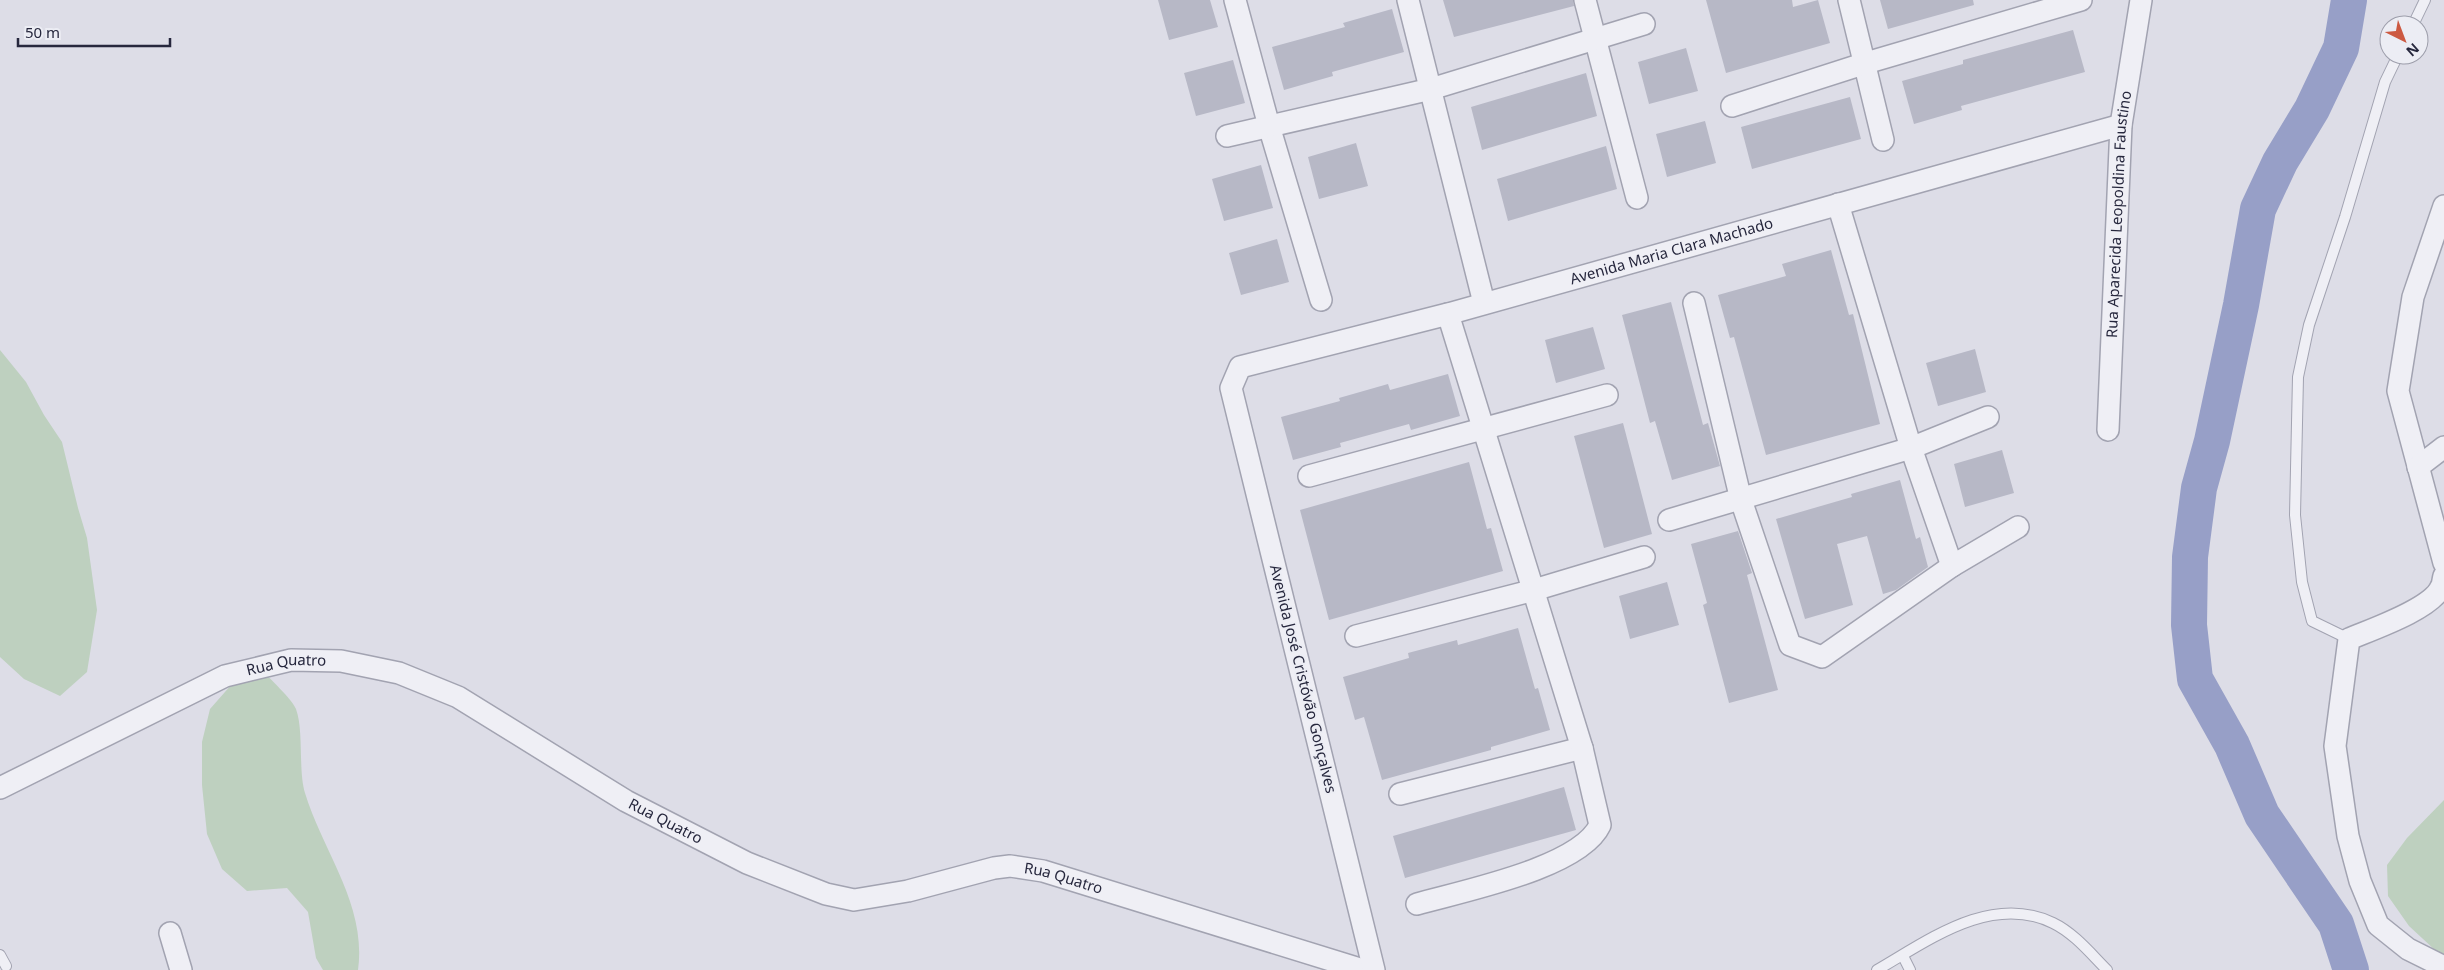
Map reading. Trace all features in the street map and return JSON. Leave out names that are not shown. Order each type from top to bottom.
[{"type":"street","points":[[1236,0],[1269,126],[1321,300]]},
{"type":"street","points":[[1408,0],[1484,303]]},
{"type":"street","points":[[1585,0],[1637,198]]},
{"type":"street","points":[[1849,0],[1884,140]]},
{"type":"street","points":[[1732,106],[1866,63],[2081,0]]},
{"type":"street","name":"Rua Aparecida Leopoldina Faustino","points":[[2108,430],[2121,125],[2141,0]]},
{"type":"street","points":[[1228,136],[1431,89],[1596,37],[1644,24]]},
{"type":"street","name":"Avenida Maria Clara Machado","points":[[1231,388],[1240,367],[1448,314],[2121,125]]},
{"type":"street","points":[[1838,204],[1911,448],[1952,566]]},
{"type":"street","points":[[2443,555],[2398,390],[2413,298],[2444,206]]},
{"type":"street","points":[[1694,304],[1741,500],[1790,645],[1822,657],[1952,566],[2018,527]]},
{"type":"street","points":[[1417,904],[1551,865],[1595,837],[1600,825],[1582,748],[1485,428],[1448,314]]},
{"type":"street","name":"Avenida José Cristóvão Gonçalves","points":[[1231,388],[1374,970]]},
{"type":"street","points":[[1309,476],[1607,394]]},
{"type":"street","points":[[1669,520],[1911,448],[1988,417]]},
{"type":"street","points":[[2418,467],[2444,447]]},
{"type":"street","points":[[1356,636],[1534,590],[1644,557]]},
{"type":"street","points":[[2444,576],[2441,589],[2423,605],[2394,621],[2349,639],[2335,746],[2348,836],[2360,881],[2378,925],[2408,949],[2444,967]]},
{"type":"street","name":"Rua Quatro","points":[[0,788],[225,676],[291,660],[340,661],[399,672],[458,697],[626,801],[747,864],[826,894],[854,900],[908,891],[994,868],[1010,866],[1043,871],[1363,970]]},
{"type":"street","points":[[1400,794],[1582,748]]},
{"type":"street","points":[[170,933],[181,970]]},
{"type":"lane","points":[[2417,15],[2425,0]]},
{"type":"lane","points":[[2349,639],[2312,621],[2302,582],[2295,515],[2298,377],[2309,325],[2345,217],[2385,82],[2393,65]]},
{"type":"lane","points":[[1877,970],[1964,922],[1992,913],[2024,914],[2053,923],[2078,941],[2107,970]]},
{"type":"lane","points":[[0,955],[6,966]]},
{"type":"lane","points":[[1903,956],[1910,970]]},
{"type":"green space","points":[[0,350],[26,382],[44,415],[62,442],[87,538],[97,610],[87,672],[60,696],[24,679],[0,657]]},
{"type":"green space","points":[[261,669],[285,694],[296,709],[300,728],[305,793],[350,901],[356,923],[359,946],[358,970],[323,970],[316,958],[308,912],[287,888],[247,891],[222,869],[207,834],[202,785],[202,742],[210,709],[232,684]]},
{"type":"green space","points":[[2444,800],[2444,954],[2436,951],[2409,926],[2388,896],[2387,865],[2407,838]]},
{"type":"building","points":[[1158,0],[1210,0],[1218,27],[1169,40]]},
{"type":"building","points":[[1443,0],[1573,0],[1574,6],[1454,37]]},
{"type":"building","points":[[1706,0],[1792,0],[1793,7],[1818,0],[1830,43],[1726,73]]},
{"type":"building","points":[[1880,0],[1973,0],[1974,5],[1888,29]]},
{"type":"building","points":[[1392,9],[1404,52],[1332,72],[1333,76],[1284,90],[1272,47],[1345,27],[1343,23]]},
{"type":"building","points":[[2073,30],[2085,72],[1961,106],[1962,110],[1914,124],[1902,81],[1963,64],[1963,60]]},
{"type":"building","points":[[1686,48],[1698,91],[1649,104],[1638,62]]},
{"type":"building","points":[[1233,60],[1245,103],[1196,116],[1184,73]]},
{"type":"building","points":[[1586,73],[1597,116],[1482,150],[1471,107]]},
{"type":"building","points":[[1850,97],[1861,139],[1752,169],[1741,127]]},
{"type":"building","points":[[1705,121],[1716,163],[1667,177],[1656,134]]},
{"type":"building","points":[[1356,143],[1368,186],[1319,199],[1308,157]]},
{"type":"building","points":[[1606,146],[1617,189],[1508,221],[1497,179]]},
{"type":"building","points":[[1261,165],[1273,208],[1224,221],[1212,179]]},
{"type":"building","points":[[1277,239],[1289,282],[1241,295],[1229,253]]},
{"type":"building","points":[[1831,250],[1849,315],[1853,314],[1880,424],[1766,455],[1734,337],[1730,338],[1718,295],[1786,276],[1782,264]]},
{"type":"building","points":[[1671,302],[1703,425],[1708,423],[1720,466],[1672,480],[1655,421],[1650,423],[1622,315]]},
{"type":"building","points":[[1593,327],[1605,369],[1556,383],[1545,340]]},
{"type":"building","points":[[1975,349],[1986,392],[1938,406],[1926,363]]},
{"type":"building","points":[[1448,374],[1460,416],[1411,430],[1409,424],[1340,443],[1341,447],[1293,460],[1281,417],[1340,401],[1339,398],[1388,384],[1390,390]]},
{"type":"building","points":[[1623,423],[1652,534],[1604,548],[1574,436]]},
{"type":"building","points":[[2002,450],[2014,493],[1965,507],[1954,464]]},
{"type":"building","points":[[1469,462],[1487,529],[1491,528],[1503,571],[1329,620],[1300,510]]},
{"type":"building","points":[[1900,480],[1916,539],[1920,537],[1928,567],[1896,590],[1883,594],[1867,536],[1837,544],[1853,605],[1805,619],[1776,519],[1852,497],[1851,494]]},
{"type":"building","points":[[1738,531],[1752,573],[1747,575],[1778,690],[1729,703],[1703,605],[1707,603],[1691,544]]},
{"type":"building","points":[[1667,582],[1679,625],[1630,639],[1619,596]]},
{"type":"building","points":[[1518,628],[1535,689],[1538,688],[1550,730],[1491,747],[1491,750],[1382,780],[1364,717],[1355,720],[1343,677],[1409,658],[1408,653],[1457,640],[1458,645]]},
{"type":"building","points":[[1564,787],[1576,830],[1405,878],[1393,836]]},
{"type":"waterway","points":[[2349,0],[2341,48],[2312,109],[2280,162],[2258,209],[2241,305],[2212,441],[2199,488],[2190,557],[2189,625],[2195,679],[2232,745],[2262,815],[2336,924],[2351,970]]}]
